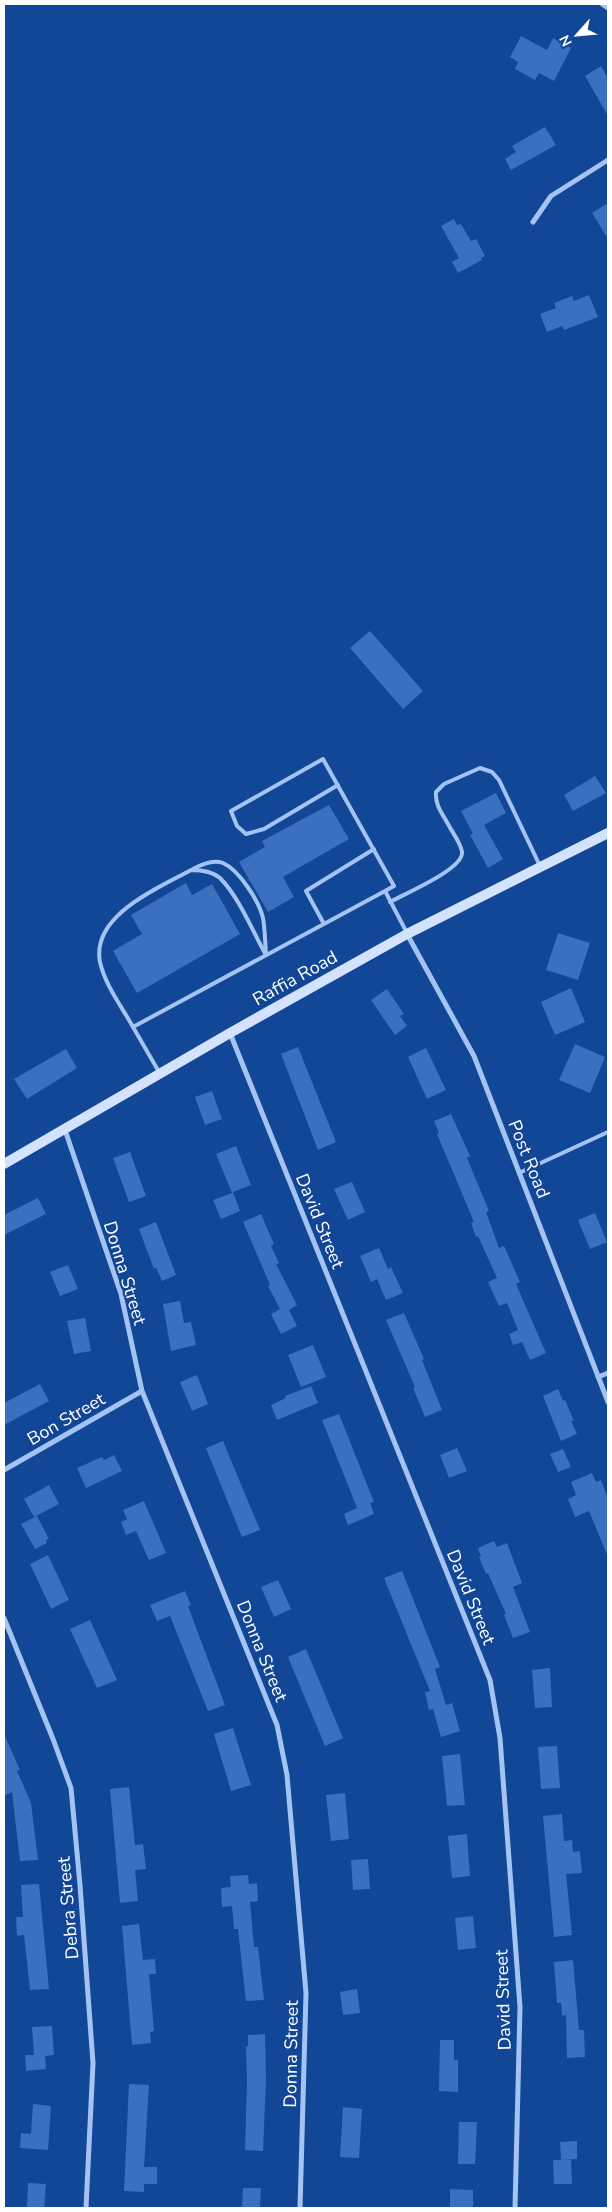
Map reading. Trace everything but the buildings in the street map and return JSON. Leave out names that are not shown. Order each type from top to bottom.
[{"type":"main road","name":"Raffia Road","points":[[4,1164],[230,1033],[407,934],[608,833]]},
{"type":"street","points":[[602,4],[608,8]]},
{"type":"street","points":[[533,222],[551,196],[608,160]]},
{"type":"street","name":"Post Road","points":[[407,934],[474,1056],[608,1402]]},
{"type":"street","name":"David Street","points":[[230,1033],[490,1680],[500,1738],[520,2008],[515,2208]]},
{"type":"street","name":"Donna Street","points":[[64,1130],[121,1294],[142,1391],[277,1725],[287,1775],[306,1993],[300,2208]]},
{"type":"street","points":[[598,1377],[608,1373]]},
{"type":"street","name":"Bon Street","points":[[4,1470],[142,1391]]},
{"type":"street","name":"Debra Street","points":[[4,1618],[71,1788],[93,2063],[86,2208]]},
{"type":"lane","points":[[133,1027],[394,886],[374,849],[338,785],[323,759],[231,811],[237,826],[246,834],[264,829],[338,785]]},
{"type":"lane","points":[[390,902],[452,868],[460,859],[462,853],[437,804],[436,792],[444,784],[480,768],[492,772],[499,780],[541,867]]},
{"type":"lane","points":[[324,924],[306,891],[374,849]]},
{"type":"lane","points":[[160,1074],[108,983],[100,961],[101,943],[111,923],[126,906],[204,863],[222,862],[235,873],[250,891],[263,918],[266,955]]},
{"type":"lane","points":[[191,870],[203,870],[219,877],[232,894],[266,955]]},
{"type":"lane","points":[[385,891],[407,934]]},
{"type":"lane","points":[[519,1173],[608,1132]]}]
